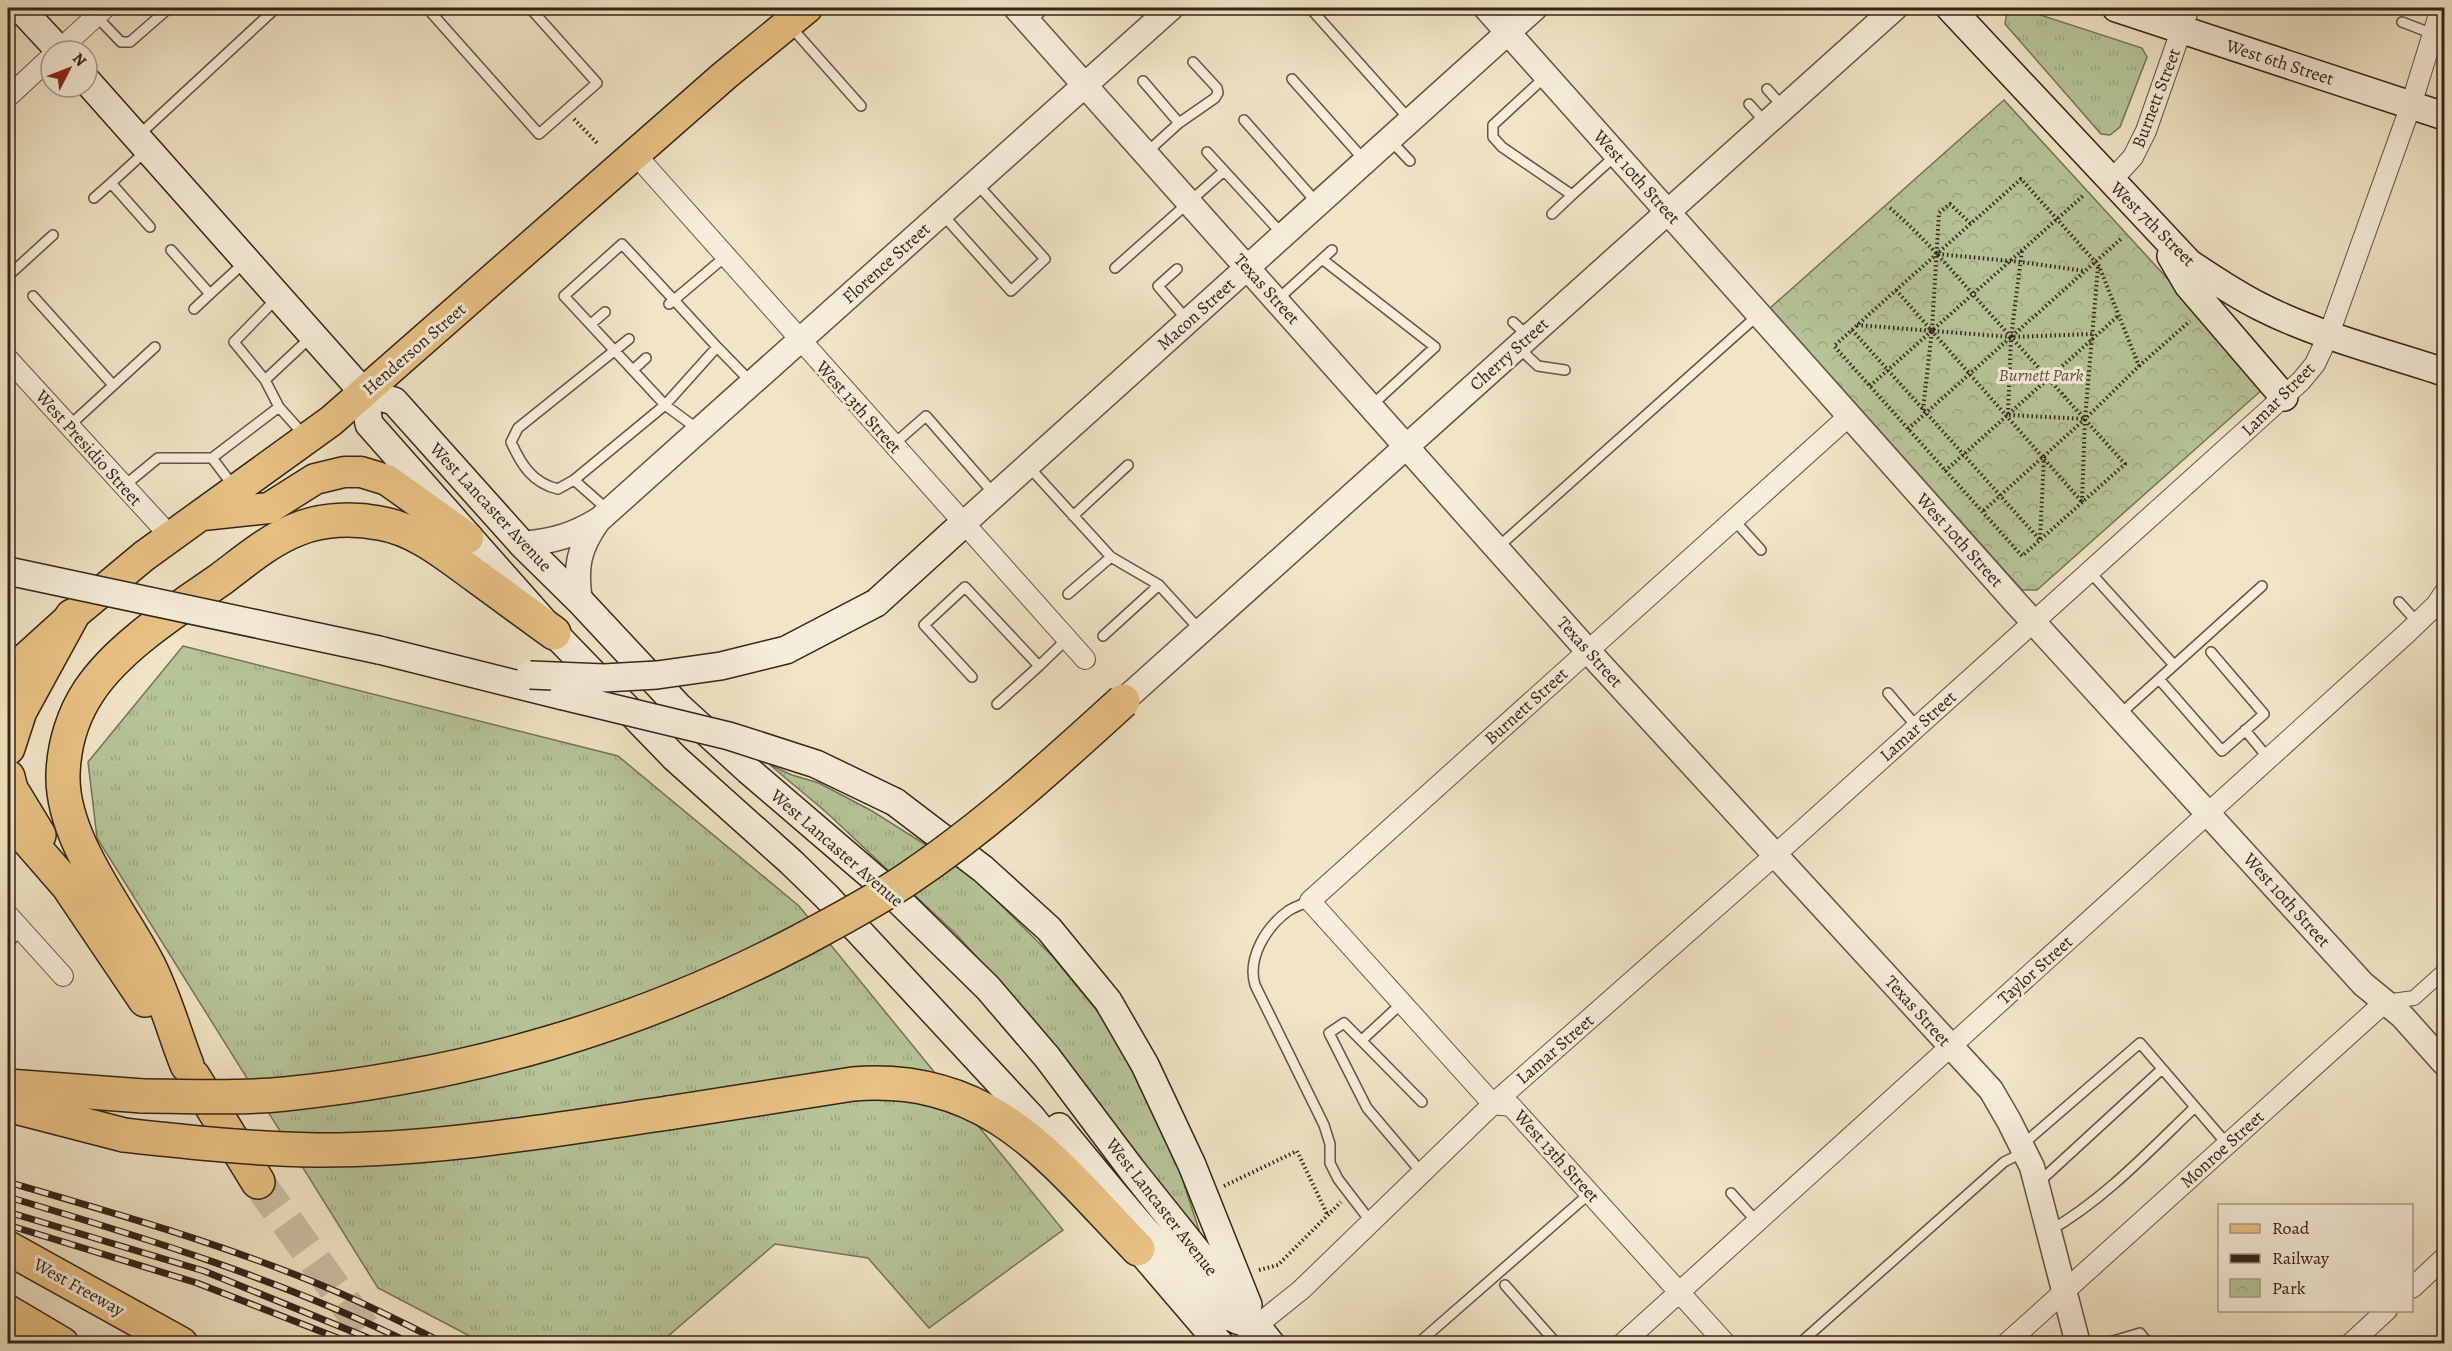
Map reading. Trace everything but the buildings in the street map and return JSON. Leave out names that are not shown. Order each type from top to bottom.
[{"type":"highway","points":[[187,1065],[148,964],[81,846],[68,809],[63,774],[68,739],[80,707],[99,677],[150,631],[267,545],[299,528],[338,521],[379,523],[398,527],[416,536],[440,549],[554,633]]},
{"type":"highway","points":[[8,748],[20,711],[72,616]]},
{"type":"highway","points":[[8,1086],[143,1096],[283,1094],[443,1070],[548,1045],[642,1014],[722,980],[772,955],[908,879],[973,832],[1032,784],[1123,701]]},
{"type":"highway","points":[[8,777],[12,789],[68,886],[187,1065],[258,1182]]},
{"type":"highway","points":[[8,817],[68,886]]},
{"type":"highway","points":[[8,1105],[124,1135],[225,1146],[317,1150],[429,1145],[490,1139],[871,1083],[906,1084],[937,1090],[965,1099],[993,1113],[1023,1133],[1137,1249]]},
{"type":"highway","name":"West Freeway","points":[[16,1252],[181,1344]]},
{"type":"highway","points":[[8,1312],[62,1344]]},
{"type":"highway","points":[[8,1338],[20,1344]]},
{"type":"main road","points":[[21,8],[46,39]]},
{"type":"main road","name":"West 7th Street","points":[[1950,8],[2153,227],[2190,263],[2228,290],[2263,308],[2329,334],[2445,372]]},
{"type":"main road","points":[[1975,34],[1977,8]]},
{"type":"main road","name":"West 6th Street","points":[[2116,8],[2186,18],[2445,116]]},
{"type":"main road","name":"Henderson Street","points":[[8,674],[72,616],[170,537],[308,439],[364,393],[635,154],[797,15]]},
{"type":"main road","points":[[99,95],[364,393]]},
{"type":"main road","points":[[2153,227],[2188,285],[2284,397]]},
{"type":"main road","name":"West Lancaster Avenue","points":[[1220,1344],[1137,1249],[1032,1118],[827,897],[675,758],[554,633],[468,538],[369,424],[364,393],[394,401],[522,544],[580,601],[678,706],[748,770],[888,890],[988,988],[1047,1057],[1257,1338]]},
{"type":"main road","points":[[202,515],[269,508],[315,479],[344,472],[361,472],[387,480],[468,538]]},
{"type":"main road","points":[[454,668],[530,675],[604,678],[657,675],[721,666],[786,650],[876,603],[963,524]]},
{"type":"main road","points":[[8,571],[379,650],[729,736],[816,764],[895,802],[983,869],[1049,929],[1108,1001],[1145,1065],[1192,1166],[1235,1267],[1257,1338]]},
{"type":"main road","points":[[827,897],[934,989],[1017,1076],[1145,1232],[1208,1300],[1257,1338]]},
{"type":"street","name":"Florence Street","points":[[522,544],[564,537],[579,532],[604,515],[1171,8]]},
{"type":"street","name":"West 10th Street","points":[[1486,8],[2207,814],[2363,984],[2402,1016],[2445,1063]]},
{"type":"street","name":"Macon Street","points":[[963,524],[1535,8]]},
{"type":"street","name":"Cherry Street","points":[[1123,701],[1406,446],[1520,335],[1668,211],[1894,8]]},
{"type":"street","name":"Lamar Street","points":[[1257,1338],[1301,1290],[1493,1104],[2090,572],[2284,397],[2315,364],[2329,334],[2411,105],[2442,8]]},
{"type":"street","points":[[71,39],[101,12]]},
{"type":"street","name":"Texas Street","points":[[1030,12],[1085,85],[1588,651],[1991,1090],[2023,1149],[2037,1184],[2078,1344]]},
{"type":"street","name":"Burnett Street","points":[[2110,181],[2133,158],[2146,131],[2186,18]]},
{"type":"street","points":[[8,97],[39,69]]},
{"type":"street","name":"West 13th Street","points":[[635,154],[1084,659]]},
{"type":"street","name":"West Presidio Street","points":[[8,359],[170,537]]},
{"type":"street","name":"Burnett Street","points":[[1310,901],[1849,416]]},
{"type":"street","name":"Florence Street","points":[[580,601],[577,579],[579,558],[586,538],[604,515]]},
{"type":"street","name":"Taylor Street","points":[[1622,1344],[2418,623],[2445,593]]},
{"type":"street","name":"West 13th Street","points":[[1310,901],[1493,1104],[1511,1106],[1726,1344]]},
{"type":"street","points":[[8,915],[14,937],[63,976]]},
{"type":"street","points":[[2385,1002],[2415,998],[2445,971]]},
{"type":"street","name":"Monroe Street","points":[[2006,1344],[2385,1002]]},
{"type":"street","points":[[2413,1287],[2445,1258]]},
{"type":"street","points":[[2350,1344],[2386,1312]]},
{"type":"lane","points":[[101,12],[121,42],[130,42],[169,8]]},
{"type":"lane","points":[[94,198],[111,183],[142,143],[276,8]]},
{"type":"lane","points":[[428,8],[540,134],[597,83],[530,8]]},
{"type":"lane","points":[[1310,8],[1410,120]]},
{"type":"lane","points":[[797,15],[861,106]]},
{"type":"lane","points":[[2402,22],[2433,34]]},
{"type":"lane","points":[[1146,153],[1179,123],[1215,98],[1218,93],[1193,62]]},
{"type":"lane","points":[[1547,75],[1493,125],[1493,137],[1502,147],[1572,195]]},
{"type":"lane","points":[[1292,79],[1365,161]]},
{"type":"lane","points":[[1143,81],[1179,123]]},
{"type":"lane","points":[[1767,88],[1775,115]]},
{"type":"lane","points":[[1749,104],[1775,115]]},
{"type":"lane","points":[[1244,120],[1318,204]]},
{"type":"lane","points":[[1389,139],[1410,161]]},
{"type":"lane","points":[[1207,152],[1282,235]]},
{"type":"lane","points":[[1552,214],[1617,154]]},
{"type":"lane","points":[[1115,268],[1224,171]]},
{"type":"lane","points":[[942,213],[1011,291],[1045,259],[976,182]]},
{"type":"lane","points":[[111,183],[150,227]]},
{"type":"lane","points":[[8,276],[53,235]]},
{"type":"lane","points":[[699,430],[665,405],[564,296],[622,244],[671,302],[752,383]]},
{"type":"lane","points":[[171,250],[210,294]]},
{"type":"lane","points":[[1277,300],[1332,250]]},
{"type":"lane","points":[[671,302],[726,256]]},
{"type":"lane","points":[[1322,259],[1435,346],[1371,406]]},
{"type":"lane","points":[[194,309],[247,261]]},
{"type":"lane","points":[[1177,269],[1158,286],[1188,321]]},
{"type":"lane","points":[[33,296],[113,385]]},
{"type":"lane","points":[[279,297],[234,342],[266,380],[279,407],[308,439]]},
{"type":"lane","points":[[591,324],[605,312]]},
{"type":"lane","points":[[1497,548],[1759,314]]},
{"type":"lane","points":[[1520,335],[1538,366],[1565,370]]},
{"type":"lane","points":[[266,380],[313,336]]},
{"type":"lane","points":[[629,339],[518,428],[511,442],[519,460],[534,478],[545,486],[558,489],[574,480],[665,405],[717,347]]},
{"type":"lane","points":[[69,426],[155,347]]},
{"type":"lane","points":[[633,370],[646,358]]},
{"type":"lane","points":[[124,486],[158,458],[212,458],[279,407]]},
{"type":"lane","points":[[893,445],[926,416],[995,495]]},
{"type":"lane","points":[[212,458],[236,490]]},
{"type":"lane","points":[[1073,516],[1128,465]]},
{"type":"lane","points":[[1028,466],[1111,557],[1160,585],[1201,631]]},
{"type":"lane","points":[[574,480],[604,515]]},
{"type":"lane","points":[[1734,520],[1761,550]]},
{"type":"lane","points":[[1068,594],[1111,557]]},
{"type":"lane","points":[[2090,572],[2174,665]]},
{"type":"lane","points":[[1103,636],[1160,585]]},
{"type":"lane","points":[[2118,716],[2262,586]]},
{"type":"lane","points":[[972,677],[924,625],[964,587],[1039,666]]},
{"type":"lane","points":[[2399,602],[2418,623]]},
{"type":"lane","points":[[997,704],[1067,639]]},
{"type":"lane","points":[[2159,679],[2222,751],[2264,714],[2211,652]]},
{"type":"lane","points":[[1888,693],[1917,727]]},
{"type":"lane","points":[[2245,730],[2268,758]]},
{"type":"lane","points":[[1310,901],[1288,911],[1266,934],[1253,963],[1252,975],[1324,1125],[1330,1144],[1330,1163],[1338,1179],[1371,1222]]},
{"type":"lane","points":[[1362,1040],[1402,1003]]},
{"type":"lane","points":[[1422,1102],[1344,1023],[1329,1033],[1367,1108],[1422,1173]]},
{"type":"lane","points":[[1799,1344],[2004,1162],[2023,1149],[2140,1043],[2227,1144]]},
{"type":"lane","points":[[2037,1184],[2162,1069]]},
{"type":"lane","points":[[2049,1231],[2111,1188],[2195,1107]]},
{"type":"lane","points":[[1423,1339],[1590,1193]]},
{"type":"lane","points":[[1731,1193],[1757,1222]]},
{"type":"lane","points":[[1505,1285],[1557,1344]]},
{"type":"lane","points":[[2103,1344],[2140,1333],[2149,1344]]},
{"type":"path","points":[[581,126],[598,144]]},
{"type":"path","points":[[1890,208],[1915,230],[1937,254],[1973,294],[2048,379],[2125,464],[2022,556],[1834,346],[1896,290],[1937,254],[1971,224],[2020,179],[2097,264],[2139,366]]},
{"type":"path","points":[[1870,386],[2084,195]]},
{"type":"path","points":[[1908,429],[1922,417],[1925,411],[1939,213],[1950,204],[1971,224]]},
{"type":"path","points":[[1925,411],[2085,271],[2097,264],[2122,238]]},
{"type":"path","points":[[2008,415],[2011,337],[2022,250]]},
{"type":"path","points":[[1937,254],[2085,271]]},
{"type":"path","points":[[2082,501],[2085,419],[2097,264]]},
{"type":"path","points":[[1896,290],[2082,501]]},
{"type":"path","points":[[1946,471],[2118,316]]},
{"type":"path","points":[[1982,512],[2193,317]]},
{"type":"path","points":[[1857,325],[2011,337],[2092,334]]},
{"type":"path","points":[[1852,330],[2040,540]]},
{"type":"path","points":[[2008,415],[2085,419]]},
{"type":"path","points":[[2040,540],[2044,456]]},
{"type":"path","points":[[1221,1187],[1297,1151],[1328,1216]]},
{"type":"path","points":[[1260,1271],[1278,1266],[1349,1194]]},
{"type":"green space","points":[[2011,8],[2019,8],[2142,48],[2147,57],[2120,127],[2110,135],[2101,134],[2005,24],[2007,12]]},
{"type":"green space","name":"Burnett Park","points":[[2004,100],[2187,300],[2264,388],[2037,590],[2022,590],[1770,308]]},
{"type":"green space","points":[[183,646],[618,756],[799,906],[1063,1230],[929,1328],[868,1258],[775,1244],[660,1343],[483,1343],[378,1288],[97,838],[88,762]]},
{"type":"green space","points":[[770,765],[792,775],[819,783],[872,811],[958,865],[1053,957],[1098,1012],[1127,1058],[1180,1172],[1204,1245],[1019,1004],[956,934],[826,812]]},
{"type":"tunnel","points":[[258,1182],[375,1344]]},
{"type":"railway","points":[[8,1182],[163,1228],[278,1268],[349,1297],[445,1344]]},
{"type":"railway","points":[[8,1197],[111,1228],[263,1280],[412,1344]]},
{"type":"railway","points":[[8,1212],[204,1271],[383,1344]]},
{"type":"railway","points":[[8,1225],[197,1283],[353,1344]]}]
